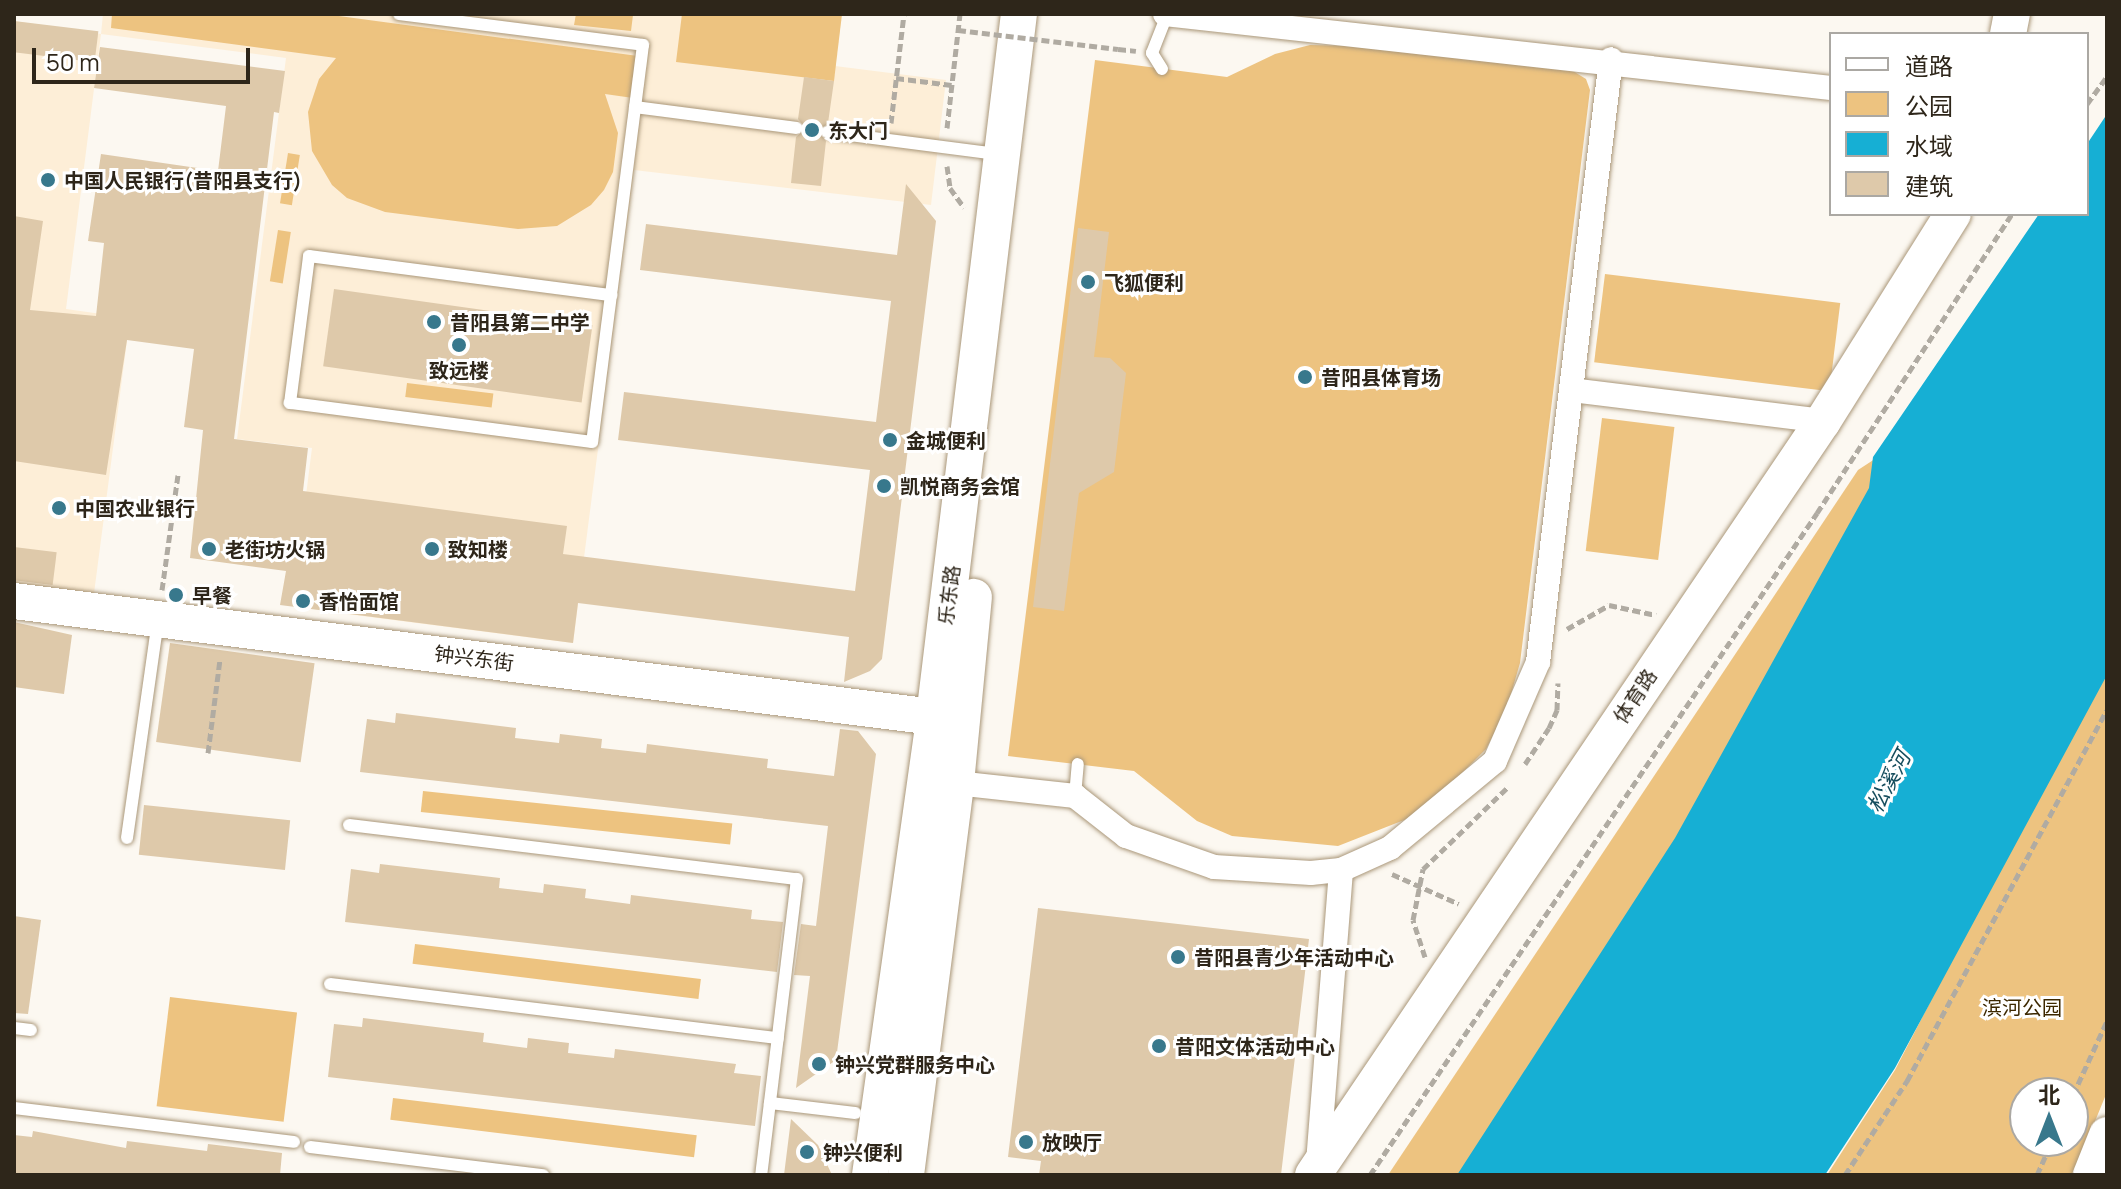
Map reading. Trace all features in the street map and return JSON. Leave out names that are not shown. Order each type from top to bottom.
[{"type":"main road","name":"乐东路","points":[[870,1175],[934,717],[1005,155],[1019,14]]},
{"type":"main road","name":"乐东路","points":[[906,1175],[956,783],[959,722],[1043,14]]},
{"type":"main road","name":"体育路","points":[[1315,1171],[1823,421],[1952,216]]},
{"type":"main road","name":"钟兴东街","points":[[14,601],[934,717]]},
{"type":"main road","points":[[2091,1175],[2107,1135]]},
{"type":"street","points":[[1166,14],[1611,59],[1829,88]]},
{"type":"street","points":[[956,783],[1075,796],[1126,836],[1169,855],[1266,873],[1351,865],[1390,848],[1495,761],[1538,662],[1611,59]]},
{"type":"street","points":[[1572,390],[1823,421]]},
{"type":"street","points":[[1315,1171],[1351,865]]},
{"type":"lane","points":[[399,14],[643,45],[611,295],[592,442],[290,403],[309,256],[611,295]]},
{"type":"lane","points":[[1162,69],[1152,53],[1166,14]]},
{"type":"lane","points":[[635,107],[797,128]]},
{"type":"lane","points":[[827,132],[1005,155]]},
{"type":"lane","points":[[127,838],[158,618]]},
{"type":"lane","points":[[1075,796],[1078,764]]},
{"type":"lane","points":[[349,825],[797,879],[761,1175]]},
{"type":"lane","points":[[330,984],[778,1038]]},
{"type":"lane","points":[[14,1028],[31,1030]]},
{"type":"lane","points":[[770,1103],[855,1113]]},
{"type":"lane","points":[[14,1108],[294,1142]]},
{"type":"lane","points":[[310,1147],[543,1175]]},
{"type":"path","points":[[889,140],[904,14]]},
{"type":"path","points":[[896,78],[952,85],[960,14]]},
{"type":"path","points":[[958,30],[1118,49]]},
{"type":"path","points":[[2089,101],[2107,76]]},
{"type":"path","points":[[1370,1175],[1817,513],[2011,216]]},
{"type":"path","points":[[158,618],[178,475]]},
{"type":"path","points":[[208,753],[224,626]]},
{"type":"path","points":[[1845,1175],[1907,1081],[2107,710]]},
{"type":"path","points":[[1351,865],[1486,915]]},
{"type":"path","points":[[2081,1077],[2107,1021]]},
{"type":"shaded area","name":"昔阳县第二中学","points":[[103,14],[842,14],[835,66],[946,80],[931,205],[634,170],[573,643],[331,612],[335,579],[296,574],[312,448],[237,439],[286,58],[101,34]]},
{"type":"shaded area","points":[[14,21],[101,34],[66,309],[130,318],[93,601],[14,591]]},
{"type":"green space","points":[[112,14],[324,14],[638,56],[633,98],[605,94],[618,133],[613,172],[604,190],[591,205],[557,226],[518,229],[385,212],[347,198],[332,185],[312,151],[308,112],[319,79],[336,58],[111,28]]},
{"type":"green space","points":[[576,14],[633,15],[631,31],[574,25]]},
{"type":"green space","points":[[682,14],[842,14],[834,81],[676,62]]},
{"type":"green space","name":"昔阳县体育场","points":[[1310,45],[1395,47],[1573,71],[1586,79],[1590,90],[1520,663],[1506,711],[1486,749],[1422,813],[1338,846],[1232,836],[1197,821],[1134,771],[1008,756],[1095,60],[1227,77],[1275,54]]},
{"type":"green space","points":[[288,153],[300,155],[292,205],[280,203]]},
{"type":"green space","points":[[278,230],[291,232],[283,283],[270,281]]},
{"type":"green space","points":[[1605,274],[1840,303],[1829,391],[1594,362]]},
{"type":"green space","points":[[407,383],[493,394],[492,407],[405,397]]},
{"type":"green space","points":[[1602,418],[1674,427],[1658,560],[1586,551]]},
{"type":"green space","points":[[1884,453],[1877,493],[1483,1175],[1388,1175],[1858,470]]},
{"type":"green space","name":"滨河公园","points":[[2107,660],[2107,1092],[2089,1136],[2089,1077],[2009,1077],[2009,1157],[2080,1157],[2073,1175],[1827,1175],[1895,1070]]},
{"type":"green space","points":[[423,791],[732,824],[730,844],[421,812]]},
{"type":"green space","points":[[415,944],[701,979],[698,999],[413,964]]},
{"type":"green space","points":[[170,997],[297,1013],[284,1122],[157,1106]]},
{"type":"green space","points":[[393,1098],[697,1135],[694,1157],[390,1120]]},
{"type":"water","name":"松溪河","points":[[2107,114],[2107,675],[1895,1068],[1825,1175],[1457,1175],[1675,838],[1869,488],[1873,457],[2038,216],[2089,216],[2089,141]]},
{"type":"building","points":[[14,21],[98,31],[95,62],[14,52]]},
{"type":"building","points":[[100,47],[285,71],[279,113],[274,112],[234,439],[308,448],[303,491],[567,526],[563,554],[855,591],[870,470],[618,440],[624,392],[876,422],[891,301],[640,270],[646,224],[897,255],[906,184],[936,221],[882,659],[870,671],[844,682],[849,637],[578,603],[573,643],[280,605],[286,571],[190,558],[203,430],[184,427],[194,349],[127,340],[106,475],[14,461],[14,216],[43,221],[30,310],[96,316],[104,243],[88,241],[101,154],[218,171],[226,106],[94,88]]},
{"type":"building","name":"东大门","points":[[804,77],[834,81],[828,123],[818,132],[826,141],[821,186],[791,183],[796,137],[806,128],[798,119]]},
{"type":"building","points":[[1078,228],[1109,232],[1094,357],[1110,358],[1126,373],[1114,472],[1079,493],[1064,611],[1033,607]]},
{"type":"building","name":"致远楼","points":[[334,289],[592,325],[582,403],[323,366]]},
{"type":"building","points":[[14,547],[57,552],[53,585],[14,580]]},
{"type":"building","points":[[14,622],[72,635],[64,694],[14,687]]},
{"type":"building","points":[[170,643],[315,663],[301,762],[156,742]]},
{"type":"building","points":[[396,713],[516,728],[515,738],[559,743],[560,734],[602,739],[601,748],[646,753],[647,744],[768,759],[767,768],[834,776],[840,729],[858,731],[876,754],[836,1060],[796,1088],[810,976],[794,975],[801,924],[816,926],[828,826],[360,772],[367,719],[395,723]]},
{"type":"building","points":[[144,805],[290,820],[285,870],[139,855]]},
{"type":"building","points":[[380,864],[500,878],[499,888],[543,893],[544,884],[586,889],[585,898],[630,904],[631,895],[752,910],[751,919],[783,922],[777,972],[345,922],[351,869],[379,873]]},
{"type":"building","name":"昔阳文体活动中心","points":[[1038,908],[1309,939],[1281,1175],[1039,1175],[1041,1161],[1008,1157]]},
{"type":"building","points":[[14,916],[41,920],[28,1014],[14,1013]]},
{"type":"building","points":[[363,1018],[484,1033],[483,1042],[527,1048],[528,1038],[569,1043],[568,1053],[614,1058],[615,1049],[736,1064],[734,1073],[761,1076],[755,1126],[328,1077],[334,1024],[362,1027]]},
{"type":"building","points":[[791,1119],[818,1145],[832,1175],[784,1175]]},
{"type":"building","points":[[33,1131],[126,1148],[127,1141],[207,1151],[208,1144],[282,1153],[280,1175],[14,1175],[14,1135],[32,1137]]},
{"type":"place","name":"东大门","points":[[812,130]]},
{"type":"place","name":"中国人民银行(昔阳县支行)","points":[[48,180]]},
{"type":"place","name":"飞狐便利","points":[[1088,282]]},
{"type":"place","name":"昔阳县第二中学","points":[[434,322]]},
{"type":"place","name":"致远楼","points":[[459,345]]},
{"type":"place","name":"昔阳县体育场","points":[[1305,377]]},
{"type":"place","name":"金城便利","points":[[890,440]]},
{"type":"place","name":"凯悦商务会馆","points":[[884,486]]},
{"type":"place","name":"中国农业银行","points":[[59,508]]},
{"type":"place","name":"老街坊火锅","points":[[209,549]]},
{"type":"place","name":"致知楼","points":[[432,549]]},
{"type":"place","name":"早餐","points":[[176,595]]},
{"type":"place","name":"香怡面馆","points":[[303,601]]},
{"type":"place","name":"昔阳县青少年活动中心","points":[[1178,957]]},
{"type":"place","name":"昔阳文体活动中心","points":[[1159,1046]]},
{"type":"place","name":"钟兴党群服务中心","points":[[819,1064]]},
{"type":"place","name":"放映厅","points":[[1026,1142]]},
{"type":"place","name":"钟兴便利","points":[[807,1152]]}]
